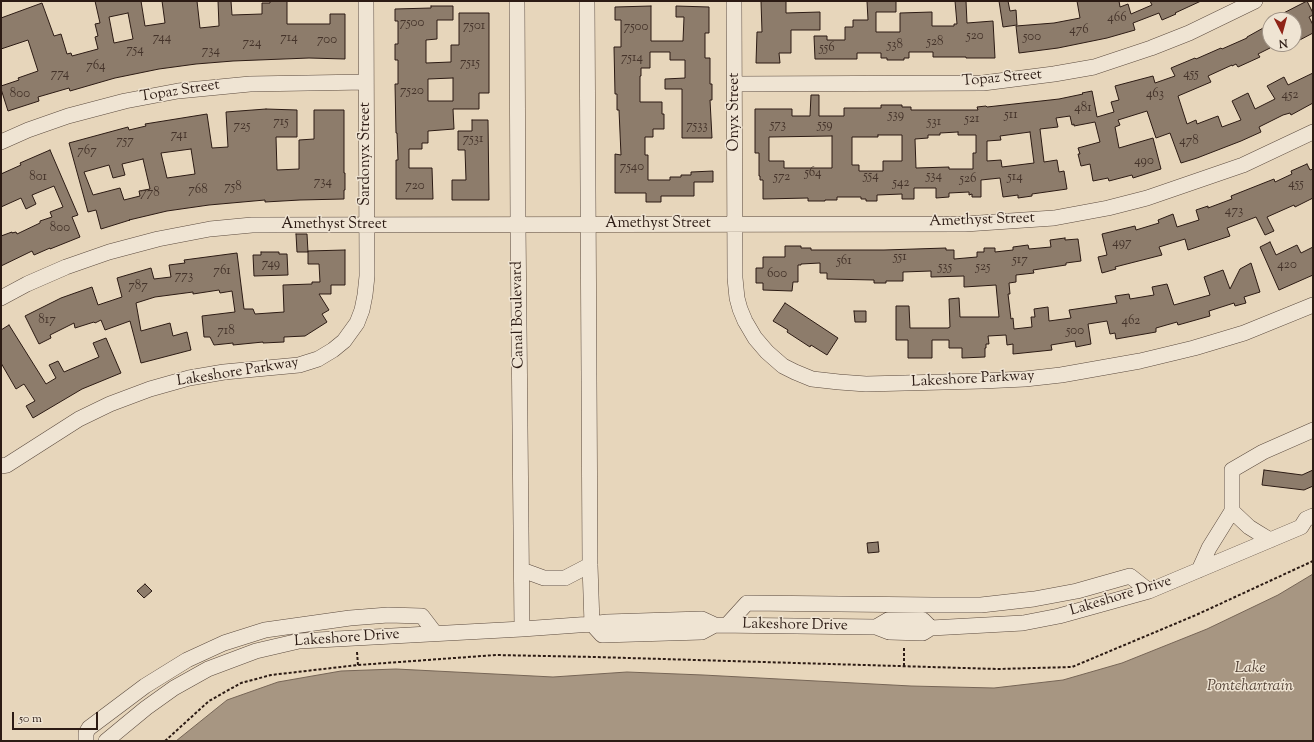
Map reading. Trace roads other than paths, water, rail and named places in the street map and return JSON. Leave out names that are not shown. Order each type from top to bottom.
[{"type":"street","name":"Sardonyx Street","points":[[318,359],[344,341],[357,323],[362,310],[365,295],[367,276],[366,1]]},
{"type":"street","name":"Canal Boulevard","points":[[517,1],[522,629]]},
{"type":"street","points":[[587,1],[590,565],[592,624]]},
{"type":"street","name":"Onyx Street","points":[[734,1],[735,224]]},
{"type":"street","name":"Topaz Street","points":[[735,84],[982,83],[1054,74],[1094,67],[1151,48],[1189,33],[1255,1]]},
{"type":"street","name":"Topaz Street","points":[[1,142],[28,130],[75,114],[125,101],[178,91],[250,84],[366,82]]},
{"type":"street","name":"Amethyst Street","points":[[1,298],[27,284],[66,267],[109,252],[158,238],[210,229],[252,225],[965,224],[1054,218],[1108,208],[1147,198],[1242,165],[1313,132]]},
{"type":"street","name":"Lakeshore Parkway","points":[[735,224],[735,278],[737,298],[745,321],[755,338],[767,352],[783,366],[812,379],[866,384],[982,382],[1025,379],[1089,370],[1140,361],[1194,348],[1244,333],[1313,305]]},
{"type":"street","name":"Lakeshore Parkway","points":[[1,466],[8,465],[79,419],[110,404],[150,389],[189,378],[224,372],[299,365],[318,359]]},
{"type":"street","points":[[1199,570],[1209,548],[1232,511],[1232,470],[1263,452],[1313,430]]},
{"type":"street","points":[[1232,511],[1249,528],[1270,540]]},
{"type":"street","name":"Lakeshore Drive","points":[[106,741],[146,708],[174,688],[208,669],[256,651],[299,640],[522,629],[607,622],[702,619],[721,625],[876,627],[888,620],[923,620],[931,628],[1023,623],[1059,616],[1149,591],[1270,540],[1307,528],[1306,519],[1313,516]]},
{"type":"street","points":[[522,570],[544,578],[565,578],[590,565]]},
{"type":"street","points":[[721,625],[746,603],[933,606],[981,605],[1034,599],[1070,592],[1130,576],[1149,591]]},
{"type":"street","points":[[86,741],[86,733],[89,728],[145,686],[199,654],[224,643],[265,630],[350,618],[388,615],[422,616],[435,634]]},
{"type":"water","name":"Lake Pontchartrain","points":[[1313,574],[1313,741],[176,741],[227,700],[278,682],[341,671],[396,669],[553,677],[627,672],[911,686],[994,688],[1063,680],[1122,663],[1207,629],[1278,595]]}]
